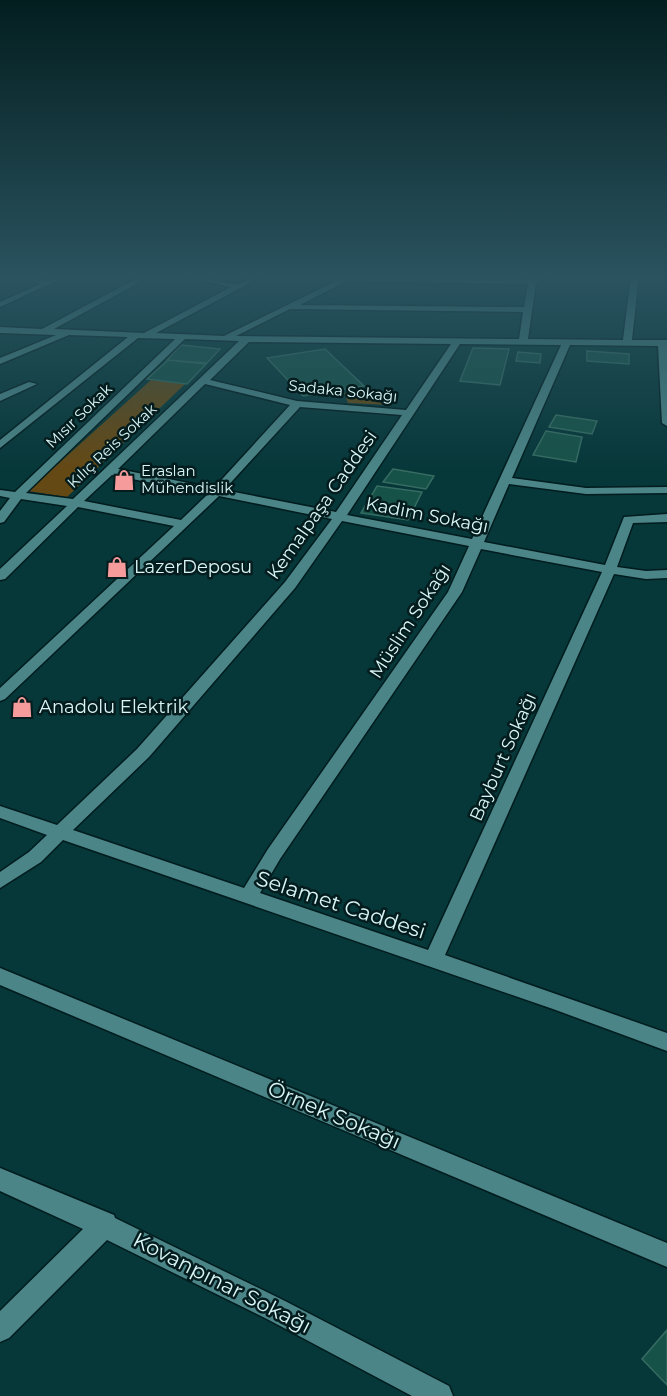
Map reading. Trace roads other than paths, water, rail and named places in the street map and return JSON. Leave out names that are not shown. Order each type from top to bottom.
[{"type":"street","points":[[0,361],[50,340]]},
{"type":"street","points":[[0,445],[134,340]]},
{"type":"street","name":"Mısır Sokak","points":[[0,518],[18,495],[179,340]]},
{"type":"street","name":"Kılıç Reis Sokak","points":[[0,576],[246,340]]},
{"type":"street","points":[[367,340],[664,343],[667,423]]},
{"type":"street","name":"Kemalpaşa Caddesi","points":[[0,881],[35,857],[143,753],[290,585],[339,517],[457,341]]},
{"type":"street","name":"Müslim Sokağı","points":[[247,898],[274,854],[455,592],[566,343]]},
{"type":"street","name":"Sadaka Sokağı","points":[[204,381],[297,404],[409,413]]},
{"type":"street","points":[[0,398],[32,384]]},
{"type":"street","points":[[0,696],[217,492],[297,404]]},
{"type":"street","name":"Kadim Sokağı","points":[[110,471],[609,570],[646,575],[667,574]]},
{"type":"street","points":[[505,480],[586,492],[667,490]]},
{"type":"street","points":[[0,492],[74,503],[184,524]]},
{"type":"street","name":"Bayburt Sokağı","points":[[433,960],[609,570],[628,520],[667,518]]},
{"type":"street","name":"Selamet Caddesi","points":[[0,812],[667,1042]]},
{"type":"street","name":"Örnek Sokağı","points":[[0,976],[667,1255]]},
{"type":"street","name":"Kovanpınar Sokağı","points":[[0,1179],[105,1224],[333,1339],[439,1396]]},
{"type":"street","points":[[0,1329],[105,1224]]},
{"type":"place","name":"Eraslan Mühendislik","points":[[124,480]]},
{"type":"place","name":"LazerDeposu","points":[[117,567]]},
{"type":"place","name":"Anadolu Elektrik","points":[[22,707]]}]
